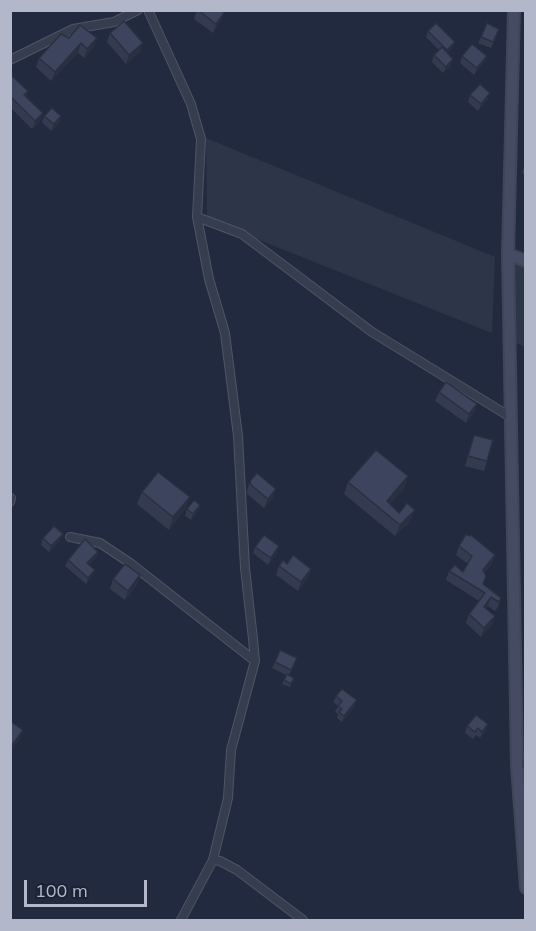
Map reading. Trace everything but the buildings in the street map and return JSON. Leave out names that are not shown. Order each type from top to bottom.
[{"type":"street","points":[[10,60],[73,29],[114,22],[138,10]]},
{"type":"street","points":[[148,10],[191,104],[201,139],[197,217],[209,279],[225,333],[238,436],[245,568],[255,661],[231,750],[228,798],[213,861],[180,921]]},
{"type":"street","points":[[514,10],[508,254],[525,888]]},
{"type":"street","points":[[197,217],[242,234],[372,332],[512,418]]},
{"type":"street","points":[[508,254],[525,261]]},
{"type":"street","points":[[70,537],[100,543],[130,562],[255,661]]},
{"type":"street","points":[[213,861],[220,861],[237,870],[303,921]]},
{"type":"shaded area","points":[[206,138],[495,257],[492,333],[207,219]]},
{"type":"shaded area","points":[[515,264],[525,268],[525,347],[514,342]]}]
